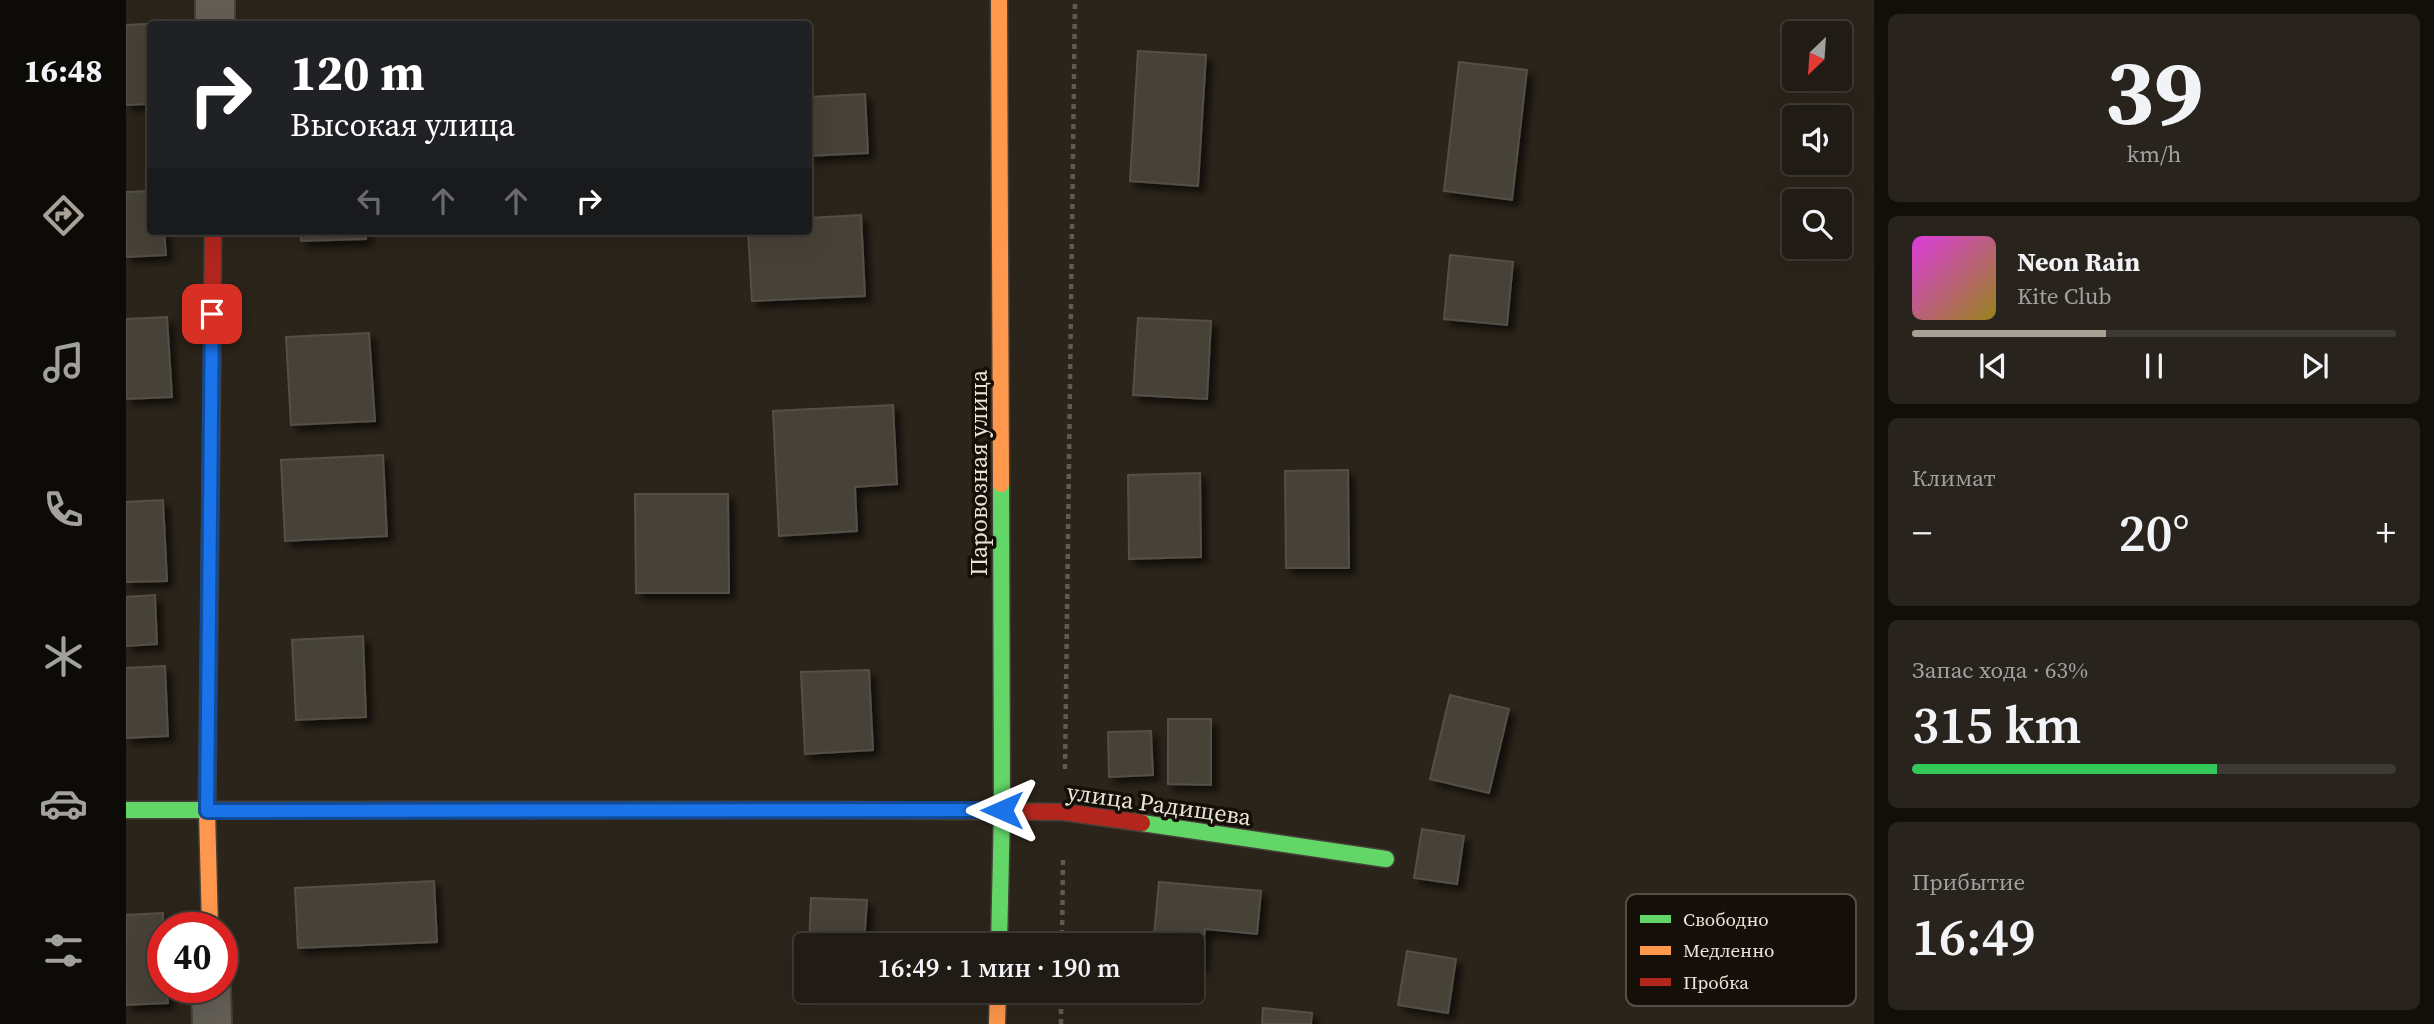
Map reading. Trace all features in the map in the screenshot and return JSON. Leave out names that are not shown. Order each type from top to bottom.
[{"type":"street","points":[[215,0],[215,21]]},
{"type":"street","name":"Паровозная улица","points":[[999,0],[1002,810],[999,933]]},
{"type":"street","points":[[210,912],[207,811],[213,235]]},
{"type":"street","name":"улица Радищева","points":[[126,810],[1064,812],[1386,859]]},
{"type":"street","points":[[211,1003],[212,1024]]},
{"type":"street","points":[[997,1024],[998,1003]]},
{"type":"path","points":[[1062,933],[1075,0]]},
{"type":"path","points":[[1060,1024],[1061,1003]]},
{"type":"building","points":[[147,24],[147,104],[126,105],[126,25]]},
{"type":"building","points":[[1138,51],[1206,55],[1198,186],[1130,181]]},
{"type":"building","points":[[1459,62],[1527,70],[1512,200],[1444,191]]},
{"type":"building","points":[[865,94],[868,153],[812,156],[812,97]]},
{"type":"building","points":[[147,191],[147,235],[164,235],[166,255],[126,257],[126,192]]},
{"type":"building","points":[[861,215],[865,296],[752,301],[748,235],[812,235],[812,218]]},
{"type":"building","points":[[301,235],[366,235],[366,239],[301,241]]},
{"type":"building","points":[[1450,255],[1513,262],[1507,325],[1444,319]]},
{"type":"building","points":[[167,317],[172,397],[126,399],[126,319]]},
{"type":"building","points":[[1138,318],[1211,321],[1207,399],[1133,395]]},
{"type":"building","points":[[369,333],[375,421],[291,425],[286,337]]},
{"type":"building","points":[[893,405],[897,484],[855,487],[857,531],[779,536],[773,411]]},
{"type":"building","points":[[383,455],[387,536],[285,541],[281,460]]},
{"type":"building","points":[[1348,470],[1349,568],[1286,568],[1285,471]]},
{"type":"building","points":[[1200,473],[1201,557],[1129,559],[1128,475]]},
{"type":"building","points":[[635,494],[728,494],[729,593],[636,593]]},
{"type":"building","points":[[163,500],[167,581],[126,582],[126,502]]},
{"type":"building","points":[[155,595],[157,644],[126,646],[126,597]]},
{"type":"building","points":[[363,636],[366,717],[296,720],[292,640]]},
{"type":"building","points":[[165,666],[168,736],[126,738],[126,668]]},
{"type":"building","points":[[869,670],[873,750],[805,754],[801,672]]},
{"type":"building","points":[[1450,695],[1509,709],[1489,793],[1430,779]]},
{"type":"building","points":[[1168,719],[1211,719],[1211,785],[1168,784]]},
{"type":"building","points":[[1151,731],[1153,775],[1109,777],[1108,732]]},
{"type":"building","points":[[1422,829],[1464,836],[1457,884],[1414,878]]},
{"type":"building","points":[[434,881],[437,942],[298,948],[295,888]]},
{"type":"building","points":[[1159,882],[1261,891],[1257,934],[1205,929],[1204,938],[1204,933],[1154,933]]},
{"type":"building","points":[[811,898],[867,900],[865,933],[810,933]]},
{"type":"building","points":[[147,914],[147,1003],[168,1003],[126,1005],[126,915]]},
{"type":"building","points":[[1407,951],[1456,959],[1448,1013],[1398,1005]]},
{"type":"building","points":[[1263,1008],[1312,1013],[1311,1024],[1262,1024]]},
{"type":"traffic: fast","points":[[999,933],[1002,810],[1001,484]]},
{"type":"traffic: fast","points":[[126,810],[840,810]]},
{"type":"traffic: fast","points":[[1142,823],[1386,859]]},
{"type":"traffic: slow","points":[[999,0],[1001,484]]},
{"type":"traffic: slow","points":[[210,912],[207,811],[212,368]]},
{"type":"traffic: slow","points":[[997,1024],[998,1003]]},
{"type":"traffic: jam","points":[[212,368],[213,235]]},
{"type":"traffic: jam","points":[[840,810],[1064,812],[1142,823]]},
{"type":"route","points":[[212,314],[207,811],[1002,810]]}]
